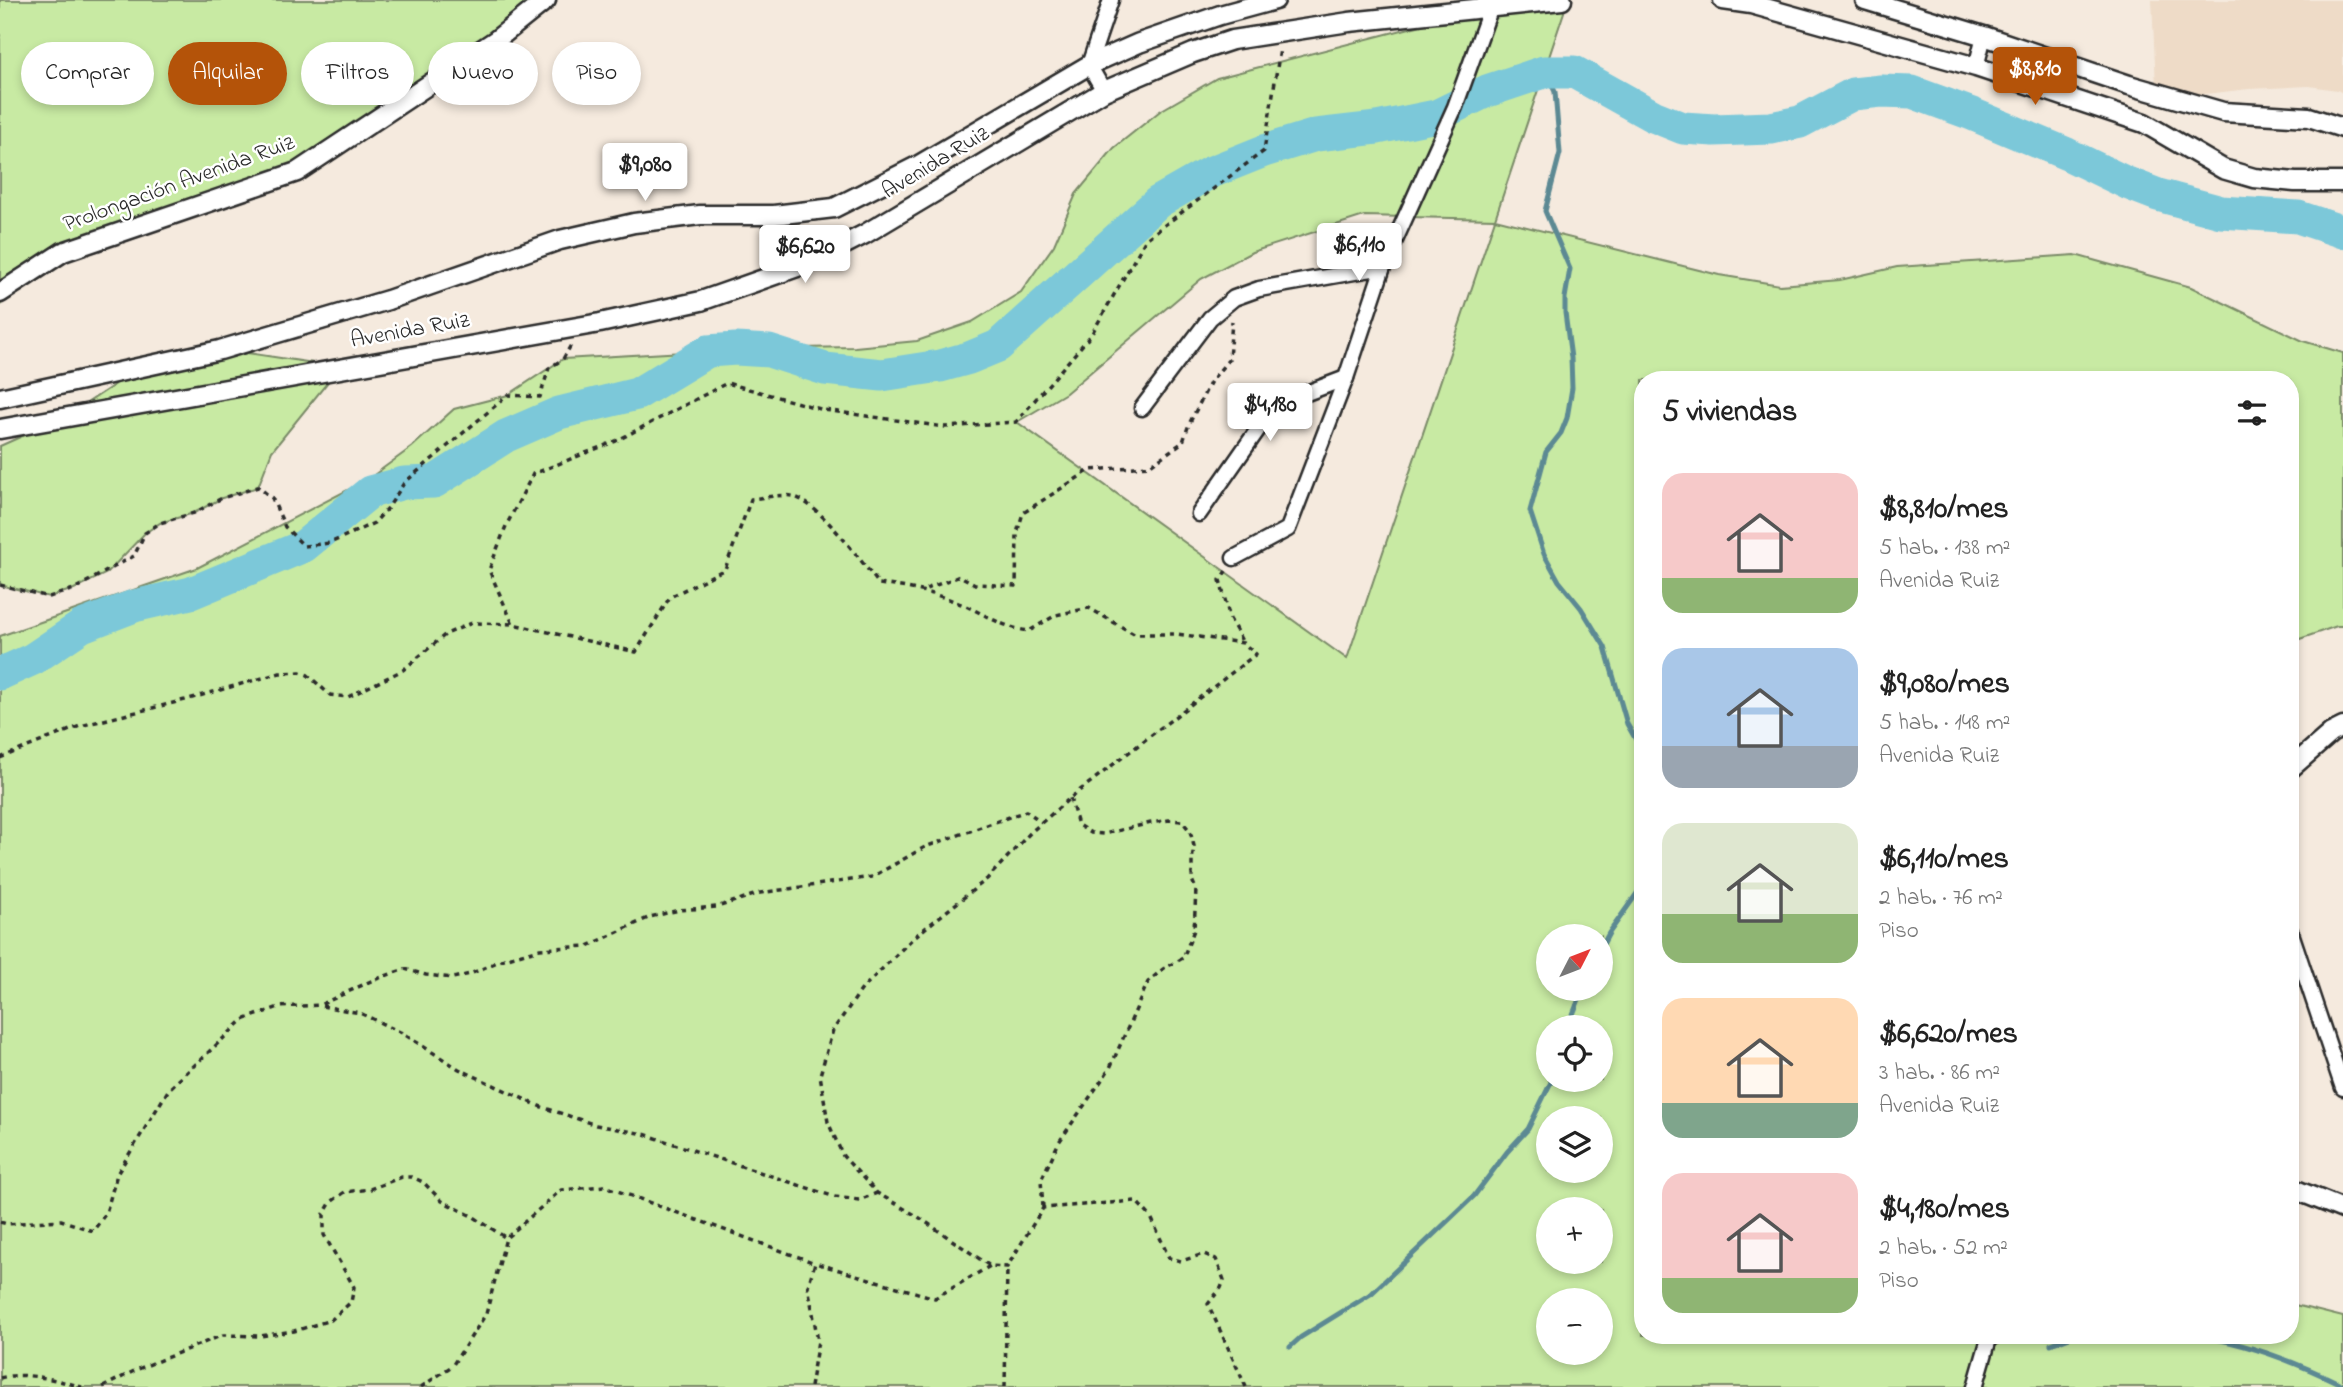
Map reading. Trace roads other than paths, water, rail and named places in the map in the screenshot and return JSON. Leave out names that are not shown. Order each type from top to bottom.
[{"type":"street","name":"Prolongación Avenida Ruiz","points":[[0,293],[63,252],[297,172],[496,40],[546,0]]},
{"type":"street","points":[[1104,92],[1089,65],[1111,0]]},
{"type":"street","name":"Avenida Ruiz","points":[[0,398],[220,350],[388,300],[560,240],[585,234],[634,223],[700,215],[774,215],[834,208],[919,165],[1089,65],[1139,43],[1220,15],[1275,0]]},
{"type":"street","name":"Avenida Ruiz","points":[[0,429],[600,323],[702,301],[806,264],[865,234],[1104,92],[1193,53],[1232,40],[1349,22],[1562,0]]},
{"type":"street","points":[[1723,0],[1751,4],[1976,67],[2144,123],[2223,169],[2254,178],[2295,182],[2343,182]]},
{"type":"street","points":[[1865,0],[2222,112],[2309,117],[2343,128]]},
{"type":"street","points":[[1234,558],[1288,529],[1346,378],[1383,267],[1455,107],[1491,7]]},
{"type":"street","points":[[1976,67],[1984,37]]},
{"type":"street","points":[[1142,408],[1210,318],[1234,298],[1259,289],[1383,267]]},
{"type":"street","points":[[1199,514],[1275,405],[1346,378]]},
{"type":"street","points":[[2299,761],[2331,733],[2343,727]]},
{"type":"street","points":[[2299,957],[2343,1088]]},
{"type":"street","points":[[2299,1191],[2343,1209]]},
{"type":"street","points":[[1975,1387],[1987,1344]]},
{"type":"waterway","points":[[1544,72],[1555,92],[1560,153],[1545,211],[1570,269],[1565,313],[1572,388],[1567,418],[1561,433],[1546,452],[1530,511],[1544,554],[1559,581],[1581,608],[1605,647],[1627,724],[1634,736]]},
{"type":"waterway","points":[[0,674],[33,659],[82,626],[134,606],[191,593],[304,546],[370,492],[404,483],[434,482],[506,436],[559,413],[637,394],[708,351],[769,351],[825,369],[882,375],[940,366],[969,358],[998,346],[1158,202],[1209,173],[1264,151],[1316,135],[1377,128],[1436,116],[1487,91],[1544,72],[1574,72],[1653,116],[1683,128],[1714,130],[1771,128],[1800,122],[1853,94],[1912,92],[1972,114],[2158,195],[2221,212],[2298,217],[2343,232]]},
{"type":"waterway","points":[[1614,926],[1634,898]]},
{"type":"waterway","points":[[1573,1015],[1578,1001]]},
{"type":"waterway","points":[[1290,1347],[1301,1337],[1372,1293],[1474,1196],[1528,1129],[1546,1092]]},
{"type":"waterway","points":[[2236,1344],[2269,1354],[2343,1385]]}]
